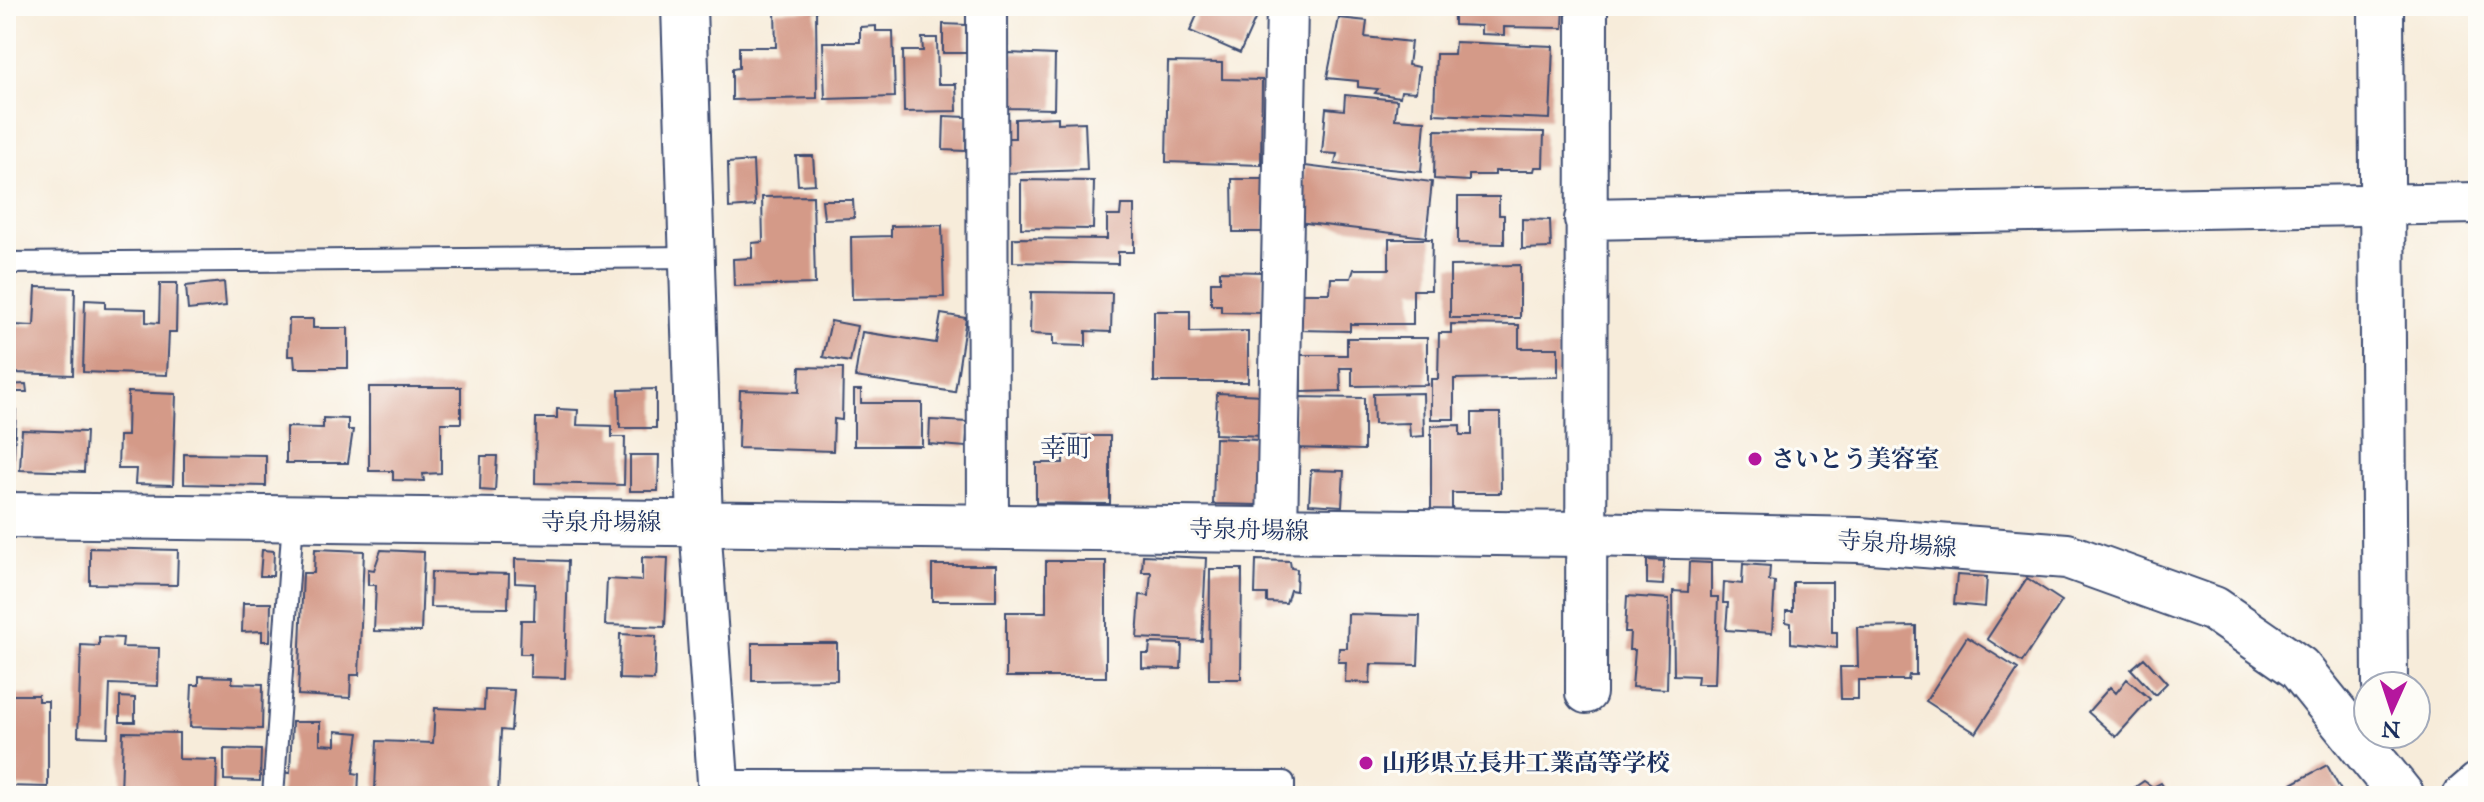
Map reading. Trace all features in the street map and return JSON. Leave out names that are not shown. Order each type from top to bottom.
[{"type":"main road","points":[[684,6],[700,523]]},
{"type":"main road","points":[[2381,6],[2385,670]]},
{"type":"main road","name":"寺泉舟場線","points":[[6,515],[1585,534],[1859,540],[2067,556],[2214,609],[2299,668],[2352,724]]},
{"type":"main road","name":"寺泉舟場線","points":[[2372,750],[2402,796]]},
{"type":"street","points":[[987,6],[988,528]]},
{"type":"street","points":[[1277,530],[1287,6]]},
{"type":"street","points":[[1586,693],[1587,6]]},
{"type":"street","points":[[1585,219],[2478,203]]},
{"type":"street","points":[[700,523],[718,789]]},
{"type":"street","points":[[2463,796],[2478,783]]},
{"type":"lane","points":[[6,263],[692,257]]},
{"type":"lane","points":[[273,796],[293,520]]},
{"type":"lane","points":[[718,789],[1198,789],[1284,782],[1284,796]]},
{"type":"building","points":[[1201,6],[1261,6],[1240,53],[1190,31]]},
{"type":"building","points":[[1454,6],[1564,6],[1563,28],[1504,27],[1504,35],[1481,34],[1481,26],[1454,25]]},
{"type":"building","points":[[816,10],[817,98],[732,100],[732,69],[739,68],[739,47],[776,47],[775,11]]},
{"type":"building","points":[[1339,18],[1367,21],[1365,37],[1411,42],[1408,65],[1419,67],[1416,92],[1401,91],[1400,97],[1375,93],[1378,89],[1358,87],[1358,81],[1327,78]]},
{"type":"building","points":[[943,24],[966,25],[966,53],[943,53]]},
{"type":"building","points":[[876,26],[876,31],[893,31],[895,97],[825,99],[823,42],[860,42],[860,27]]},
{"type":"building","points":[[922,38],[937,38],[938,84],[956,84],[957,111],[904,112],[903,51],[923,51]]},
{"type":"building","points":[[1455,42],[1553,46],[1550,119],[1434,114],[1436,54],[1454,54]]},
{"type":"building","points":[[1008,53],[1055,55],[1054,109],[1006,108]]},
{"type":"building","points":[[1168,62],[1222,63],[1222,79],[1262,80],[1261,165],[1166,162]]},
{"type":"building","points":[[1345,95],[1397,100],[1395,119],[1425,121],[1421,172],[1335,164],[1337,154],[1322,153],[1326,108],[1344,110]]},
{"type":"building","points":[[944,116],[967,117],[966,151],[943,150]]},
{"type":"building","points":[[1058,117],[1058,123],[1085,122],[1087,170],[1003,173],[1003,138],[1015,138],[1015,119]]},
{"type":"building","points":[[1435,130],[1544,132],[1543,167],[1535,167],[1534,171],[1469,175],[1469,181],[1434,179]]},
{"type":"building","points":[[796,156],[813,156],[815,184],[798,185]]},
{"type":"building","points":[[753,161],[755,206],[729,208],[728,163]]},
{"type":"building","points":[[1305,166],[1432,182],[1426,237],[1298,222]]},
{"type":"building","points":[[1232,179],[1265,179],[1265,232],[1233,232]]},
{"type":"building","points":[[1021,180],[1094,181],[1093,229],[1021,228]]},
{"type":"building","points":[[813,196],[815,284],[734,286],[733,259],[752,258],[752,243],[763,242],[762,197]]},
{"type":"building","points":[[1458,197],[1499,197],[1499,215],[1504,215],[1504,244],[1458,243]]},
{"type":"building","points":[[822,200],[853,200],[854,218],[824,219]]},
{"type":"building","points":[[1121,205],[1134,205],[1134,252],[1118,252],[1118,264],[1013,262],[1013,238],[1107,239],[1107,216],[1120,216]]},
{"type":"building","points":[[1522,219],[1550,220],[1551,248],[1522,249]]},
{"type":"building","points":[[942,225],[944,297],[852,299],[851,237],[891,236],[891,226]]},
{"type":"building","points":[[1389,239],[1432,239],[1431,290],[1413,290],[1413,324],[1350,324],[1350,331],[1297,330],[1298,293],[1330,293],[1331,278],[1351,278],[1354,269],[1389,269]]},
{"type":"building","points":[[1520,265],[1520,318],[1450,318],[1450,266]]},
{"type":"building","points":[[1220,271],[1263,272],[1262,313],[1221,312],[1221,305],[1211,305],[1211,282],[1220,282]]},
{"type":"building","points":[[224,282],[226,306],[188,310],[186,286]]},
{"type":"building","points":[[160,283],[177,283],[176,332],[169,332],[167,375],[83,372],[85,300],[105,301],[105,308],[146,309],[146,322],[159,323]]},
{"type":"building","points":[[36,287],[75,288],[73,375],[14,373],[15,325],[34,326]]},
{"type":"building","points":[[1031,292],[1112,293],[1111,332],[1086,331],[1086,346],[1053,345],[1053,335],[1030,334]]},
{"type":"building","points":[[1154,311],[1190,311],[1190,332],[1248,331],[1248,382],[1154,382]]},
{"type":"building","points":[[941,314],[966,318],[955,392],[855,377],[862,332],[936,343]]},
{"type":"building","points":[[289,319],[313,319],[313,328],[348,328],[348,368],[295,368],[294,356],[288,356]]},
{"type":"building","points":[[831,321],[857,326],[850,362],[823,357]]},
{"type":"building","points":[[1451,324],[1519,325],[1519,348],[1558,348],[1558,377],[1454,379],[1454,419],[1431,419],[1431,379],[1438,379],[1439,333],[1451,333]]},
{"type":"building","points":[[1347,338],[1427,338],[1427,385],[1352,386],[1352,368],[1340,368],[1341,391],[1301,392],[1301,355],[1347,355]]},
{"type":"building","points":[[800,367],[843,368],[842,420],[834,419],[833,451],[738,448],[740,390],[799,392]]},
{"type":"building","points":[[26,384],[27,392],[6,392],[6,385]]},
{"type":"building","points":[[369,387],[461,387],[461,423],[441,423],[441,473],[423,474],[424,481],[393,480],[393,471],[369,471]]},
{"type":"building","points":[[656,389],[656,428],[620,428],[619,390]]},
{"type":"building","points":[[854,390],[861,390],[861,403],[922,403],[922,446],[854,446]]},
{"type":"building","points":[[128,392],[176,394],[173,485],[135,484],[136,469],[118,469],[119,436],[127,436]]},
{"type":"building","points":[[1217,393],[1264,395],[1263,436],[1215,434]]},
{"type":"building","points":[[1423,393],[1424,436],[1410,437],[1409,423],[1374,424],[1373,394]]},
{"type":"building","points":[[1295,397],[1364,398],[1364,450],[1294,448]]},
{"type":"building","points":[[6,408],[16,409],[13,477],[6,476]]},
{"type":"building","points":[[557,409],[578,410],[577,425],[612,426],[612,437],[625,437],[624,485],[535,483],[536,418],[557,418]]},
{"type":"building","points":[[1472,413],[1500,413],[1501,493],[1452,493],[1452,510],[1431,510],[1431,426],[1460,425],[1460,435],[1472,435]]},
{"type":"building","points":[[323,418],[348,419],[348,430],[353,430],[348,463],[286,463],[286,427],[323,428]]},
{"type":"building","points":[[930,420],[968,422],[966,447],[929,444]]},
{"type":"building","points":[[22,430],[86,432],[84,472],[20,470]]},
{"type":"building","points":[[1063,436],[1110,436],[1110,504],[1036,503],[1036,463],[1063,463]]},
{"type":"building","points":[[1215,438],[1260,440],[1258,505],[1213,504]]},
{"type":"building","points":[[184,454],[266,455],[266,486],[184,484]]},
{"type":"building","points":[[630,455],[659,455],[658,491],[630,491]]},
{"type":"building","points":[[481,456],[497,456],[495,491],[480,490]]},
{"type":"building","points":[[1311,470],[1344,471],[1342,506],[1309,504]]},
{"type":"building","points":[[90,548],[178,550],[177,585],[90,584]]},
{"type":"building","points":[[315,549],[364,551],[359,675],[351,675],[350,698],[298,695],[303,573],[314,573]]},
{"type":"building","points":[[262,550],[274,551],[273,576],[260,576]]},
{"type":"building","points":[[381,550],[424,552],[421,632],[374,631],[376,585],[368,585],[368,569],[374,570]]},
{"type":"building","points":[[1143,555],[1206,558],[1202,641],[1137,638],[1140,595],[1149,596],[1151,572],[1142,572]]},
{"type":"building","points":[[642,557],[668,558],[665,627],[605,625],[607,579],[642,581]]},
{"type":"building","points":[[515,559],[568,561],[565,678],[530,677],[531,654],[520,654],[521,620],[534,620],[535,584],[515,583]]},
{"type":"building","points":[[1256,560],[1290,561],[1291,568],[1297,569],[1296,591],[1290,590],[1286,603],[1267,602],[1267,594],[1255,594]]},
{"type":"building","points":[[1647,560],[1664,561],[1663,585],[1647,584]]},
{"type":"building","points":[[1046,561],[1106,561],[1106,677],[1006,677],[1006,612],[1046,612]]},
{"type":"building","points":[[1689,562],[1711,563],[1711,597],[1718,597],[1715,684],[1697,684],[1698,676],[1674,675],[1673,591],[1688,592]]},
{"type":"building","points":[[1743,564],[1770,566],[1769,581],[1775,582],[1772,633],[1726,630],[1728,603],[1723,603],[1724,582],[1742,584]]},
{"type":"building","points":[[932,565],[996,565],[996,601],[932,601]]},
{"type":"building","points":[[1210,569],[1242,569],[1241,679],[1209,679]]},
{"type":"building","points":[[431,572],[509,574],[508,608],[430,607]]},
{"type":"building","points":[[1957,575],[1987,577],[1985,607],[1954,604]]},
{"type":"building","points":[[2027,578],[2062,601],[2022,662],[1987,639]]},
{"type":"building","points":[[1793,582],[1832,582],[1832,632],[1837,632],[1837,648],[1791,643],[1791,623],[1786,622],[1786,611],[1793,611]]},
{"type":"building","points":[[1627,596],[1669,599],[1667,689],[1632,687],[1635,650],[1629,650],[1630,632],[1625,632]]},
{"type":"building","points":[[243,603],[271,603],[270,641],[262,641],[262,631],[242,632]]},
{"type":"building","points":[[1348,614],[1420,616],[1418,665],[1371,664],[1370,683],[1345,682],[1346,662],[1338,662],[1339,648],[1347,648]]},
{"type":"building","points":[[1916,626],[1916,675],[1909,675],[1908,680],[1858,680],[1858,699],[1841,699],[1840,667],[1858,667],[1857,627]]},
{"type":"building","points":[[620,634],[656,636],[654,680],[619,679]]},
{"type":"building","points":[[99,637],[123,638],[122,647],[159,648],[158,686],[110,684],[108,737],[78,736],[81,645],[99,646]]},
{"type":"building","points":[[1967,637],[2018,669],[1976,733],[1926,701]]},
{"type":"building","points":[[752,643],[837,643],[837,680],[752,681]]},
{"type":"building","points":[[1150,643],[1182,644],[1181,669],[1142,668],[1142,654],[1149,654]]},
{"type":"building","points":[[2144,658],[2167,683],[2155,695],[2131,669]]},
{"type":"building","points":[[199,676],[232,677],[232,683],[263,684],[262,729],[190,727],[192,685],[199,685]]},
{"type":"building","points":[[2127,679],[2150,699],[2116,737],[2088,712],[2110,687],[2116,693]]},
{"type":"building","points":[[485,689],[514,690],[511,731],[501,730],[498,796],[436,796],[375,790],[377,741],[433,743],[435,708],[484,710]]},
{"type":"building","points":[[6,695],[38,695],[38,701],[48,701],[48,787],[6,786]]},
{"type":"building","points":[[120,697],[135,698],[135,722],[120,722]]},
{"type":"building","points":[[292,722],[320,722],[320,744],[336,745],[336,731],[359,733],[353,773],[359,774],[358,796],[282,796],[282,772],[290,773]]},
{"type":"building","points":[[123,732],[179,733],[179,759],[217,760],[216,796],[121,794]]},
{"type":"building","points":[[224,749],[261,750],[260,781],[224,780]]},
{"type":"building","points":[[2327,765],[2344,796],[2293,796],[2288,786]]},
{"type":"building","points":[[2144,781],[2153,787],[2161,783],[2170,796],[2122,796]]},
{"type":"place","name":"さいとう美容室","points":[[1755,459]]},
{"type":"place","name":"山形県立長井工業高等学校","points":[[1366,763]]},
{"type":"district","name":"幸町","points":[[1066,448]]}]
